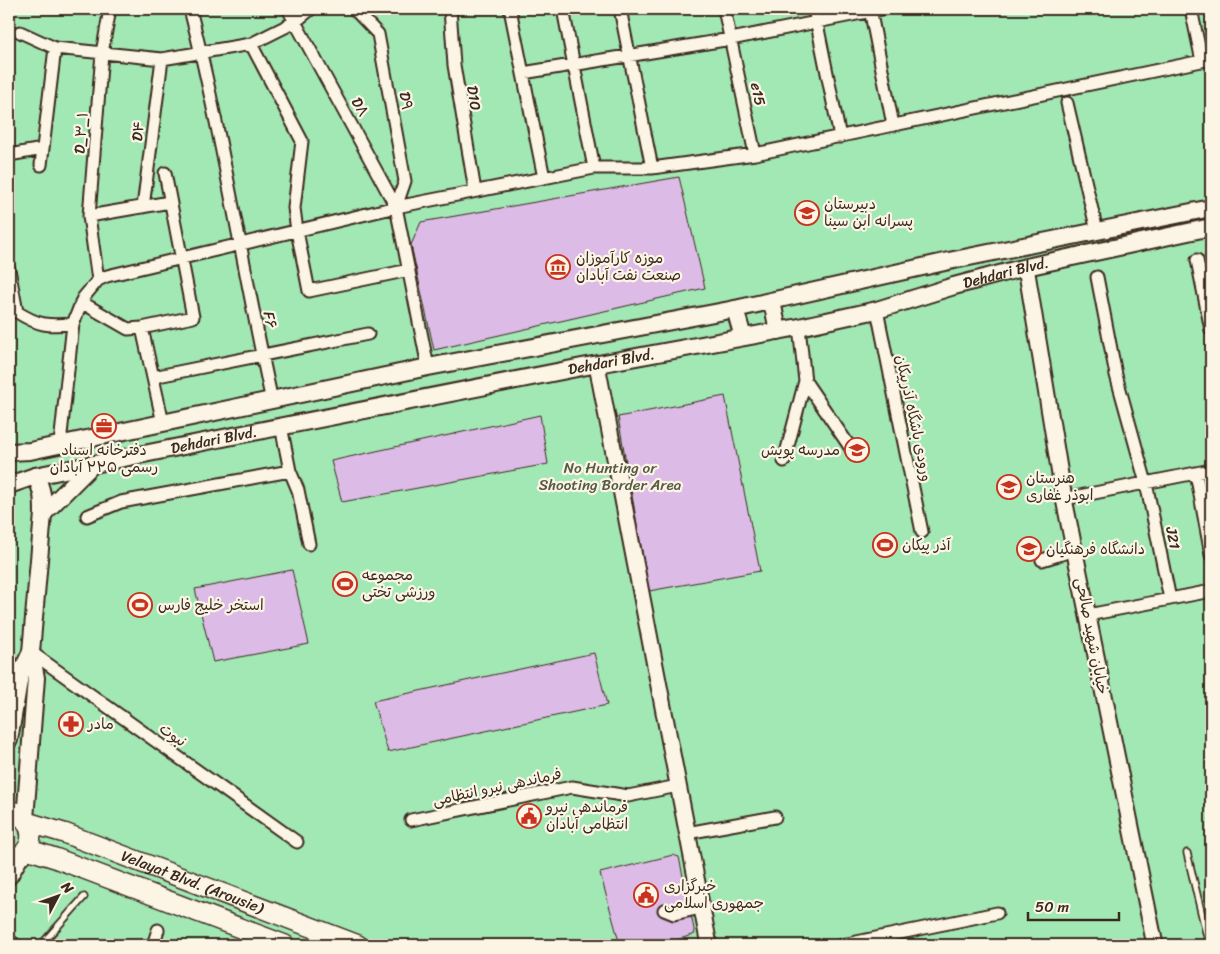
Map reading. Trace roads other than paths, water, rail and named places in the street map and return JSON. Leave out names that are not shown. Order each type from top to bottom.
[{"type":"main road","name":"Dehdari Blvd.","points":[[9,452],[30,450],[228,410],[428,367],[735,309],[948,260],[1211,208]]},
{"type":"main road","name":"Dehdari Blvd.","points":[[9,485],[35,476],[281,426],[799,327],[877,310],[954,286],[1026,267],[1211,227]]},
{"type":"main road","points":[[772,301],[778,331]]},
{"type":"main road","points":[[735,309],[743,337]]},
{"type":"main road","points":[[228,410],[233,436]]},
{"type":"main road","points":[[43,514],[93,464]]},
{"type":"main road","points":[[9,876],[19,854],[31,835],[20,817],[36,678],[31,652],[43,496],[35,476]]},
{"type":"main road","points":[[9,740],[20,675],[31,652]]},
{"type":"main road","name":"Velayat Blvd. (Arousie)","points":[[20,817],[358,945]]},
{"type":"main road","name":"Velayat Blvd. (Arousie)","points":[[19,854],[55,858],[285,945]]},
{"type":"street","name":"D_۳_۱","points":[[98,280],[89,216],[102,53],[110,9]]},
{"type":"street","name":"F۶","points":[[190,9],[224,159],[272,400]]},
{"type":"street","name":"D۸","points":[[288,9],[396,207]]},
{"type":"street","points":[[20,32],[55,48],[162,59],[250,44],[296,22],[311,9]]},
{"type":"street","name":"D۹","points":[[354,9],[378,34],[405,181],[396,207]]},
{"type":"street","name":"D10","points":[[450,9],[454,65],[475,191]]},
{"type":"street","points":[[510,9],[544,178]]},
{"type":"street","points":[[563,9],[594,168]]},
{"type":"street","points":[[620,9],[652,168]]},
{"type":"street","name":"e15","points":[[724,9],[755,154]]},
{"type":"street","points":[[814,9],[840,137]]},
{"type":"street","points":[[523,73],[731,39],[882,9]]},
{"type":"street","points":[[60,444],[73,324],[81,302],[98,280],[396,207],[475,191],[594,168],[652,168],[755,154],[1206,60],[1191,9]]},
{"type":"street","points":[[870,10],[894,126]]},
{"type":"street","points":[[250,44],[302,141],[294,208],[309,291],[409,270]]},
{"type":"street","points":[[41,165],[55,48]]},
{"type":"street","name":"D۴","points":[[143,207],[162,59]]},
{"type":"street","points":[[1067,103],[1097,231]]},
{"type":"street","points":[[9,155],[43,149]]},
{"type":"street","points":[[81,302],[128,329],[142,328],[193,317],[165,173]]},
{"type":"street","points":[[89,216],[170,202]]},
{"type":"street","points":[[396,207],[428,367]]},
{"type":"street","points":[[1197,260],[1211,330]]},
{"type":"street","name":"خیابان شهید صالحی","points":[[1026,267],[1064,500],[1155,945]]},
{"type":"street","points":[[9,269],[17,312],[33,322],[51,326],[73,324]]},
{"type":"street","name":"J21","points":[[1097,277],[1116,375],[1146,483],[1170,599]]},
{"type":"street","name":"ورودی باشگاه آذرپیکان","points":[[877,310],[922,532]]},
{"type":"street","points":[[784,461],[805,381],[799,327]]},
{"type":"street","points":[[142,328],[163,423]]},
{"type":"street","points":[[153,377],[368,334]]},
{"type":"street","points":[[597,365],[709,945]]},
{"type":"street","points":[[805,381],[852,450]]},
{"type":"street","points":[[281,426],[290,472],[298,490],[309,544]]},
{"type":"street","points":[[1064,500],[1211,470]]},
{"type":"street","points":[[87,516],[121,502],[290,472]]},
{"type":"street","points":[[1196,473],[1211,555]]},
{"type":"street","points":[[1042,560],[1075,550]]},
{"type":"street","points":[[1088,616],[1211,591]]},
{"type":"street","name":"نبوت","points":[[31,652],[297,842]]},
{"type":"street","name":"فرماندهی نیرو انتظامی","points":[[411,820],[572,787],[628,796],[678,786]]},
{"type":"street","points":[[687,833],[776,817]]},
{"type":"street","points":[[664,910],[674,914],[701,908]]},
{"type":"street","points":[[842,945],[997,913]]},
{"type":"street","points":[[153,945],[158,930]]},
{"type":"street","points":[[9,940],[16,945]]},
{"type":"lane","points":[[1187,853],[1209,945]]},
{"type":"lane","points":[[42,945],[84,897]]},
{"type":"place","name":"دبیرستان پسرانه ابن سینا","points":[[807,213]]},
{"type":"place","name":"موزه کارآموزان صنعت نفت آبادان","points":[[558,267]]},
{"type":"place","name":"دفترخانه اسناد رسمی ۲۲۵ آبادان","points":[[104,426]]},
{"type":"place","name":"مدرسه پویش","points":[[857,450]]},
{"type":"place","name":"هنرستان ابوذر غفاری","points":[[1009,487]]},
{"type":"place","name":"آذر پیکان","points":[[885,545]]},
{"type":"place","name":"دانشگاه فرهنگیان","points":[[1029,549]]},
{"type":"place","name":"مجموعه ورزشی تختی","points":[[345,584]]},
{"type":"place","name":"استخر خلیج فارس","points":[[140,605]]},
{"type":"place","name":"مادر","points":[[71,724]]},
{"type":"place","name":"فرماندهی نیرو انتظامی آبادان","points":[[529,816]]},
{"type":"place","name":"خبرگزاری جمهوری اسلامی","points":[[646,895]]},
{"type":"park label","name":"No Hunting or Shooting Border Area","points":[[610,476]]}]
